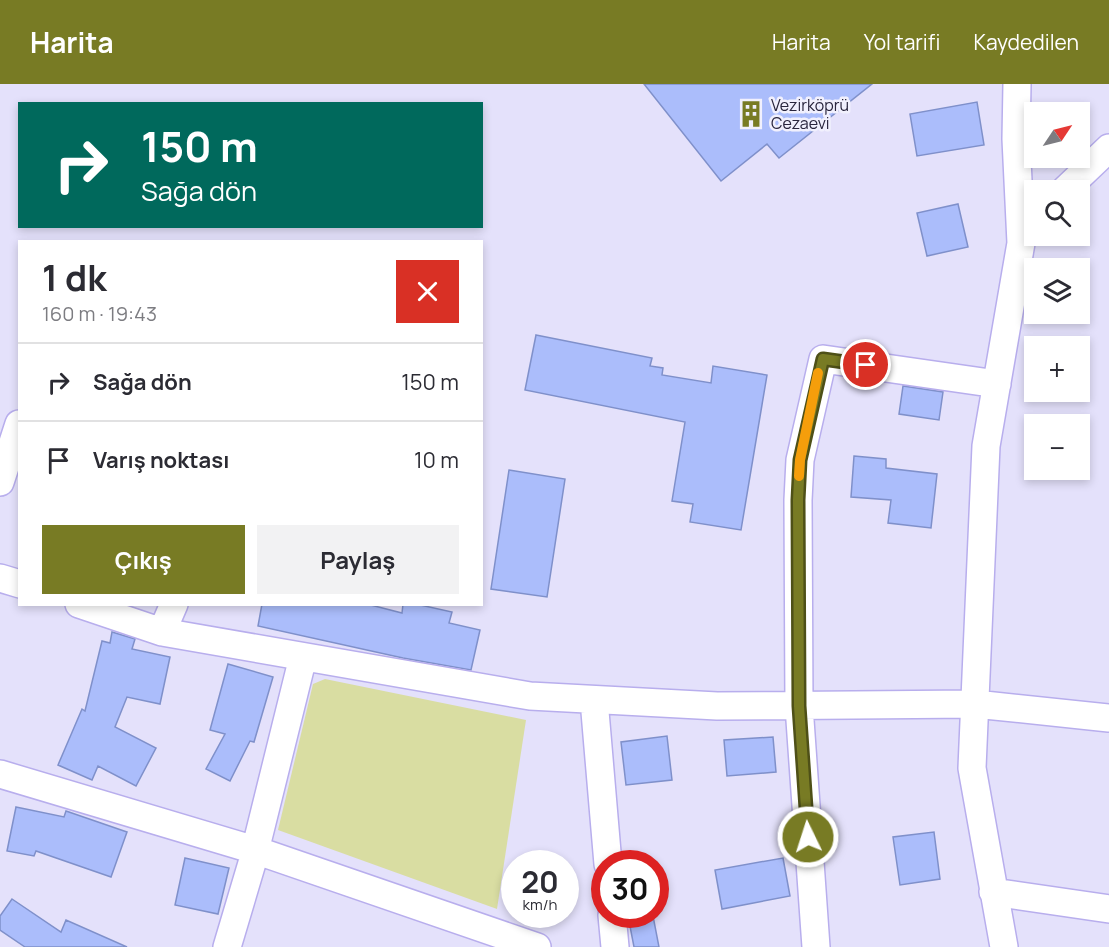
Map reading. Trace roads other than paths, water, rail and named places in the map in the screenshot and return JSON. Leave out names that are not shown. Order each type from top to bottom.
[{"type":"street","points":[[1017,84],[1016,139],[1024,202]]},
{"type":"street","points":[[1075,180],[1109,148]]},
{"type":"street","points":[[1004,947],[972,768],[986,446],[1026,246]]},
{"type":"street","points":[[816,947],[799,706],[798,500],[800,460],[823,359],[997,384]]},
{"type":"street","points":[[0,482],[18,427]]},
{"type":"street","points":[[0,578],[18,583]]},
{"type":"street","points":[[85,606],[162,632],[530,696],[717,706],[975,704],[1109,718]]},
{"type":"street","points":[[162,632],[173,606]]},
{"type":"street","points":[[227,947],[255,850],[303,657]]},
{"type":"street","points":[[594,700],[607,850]]},
{"type":"street","points":[[0,774],[255,850],[537,947]]},
{"type":"street","points":[[993,892],[1109,909]]},
{"type":"street","points":[[613,928],[615,947]]},
{"type":"place","name":"Vezirköprü Cezaevi","points":[[751,114]]}]
